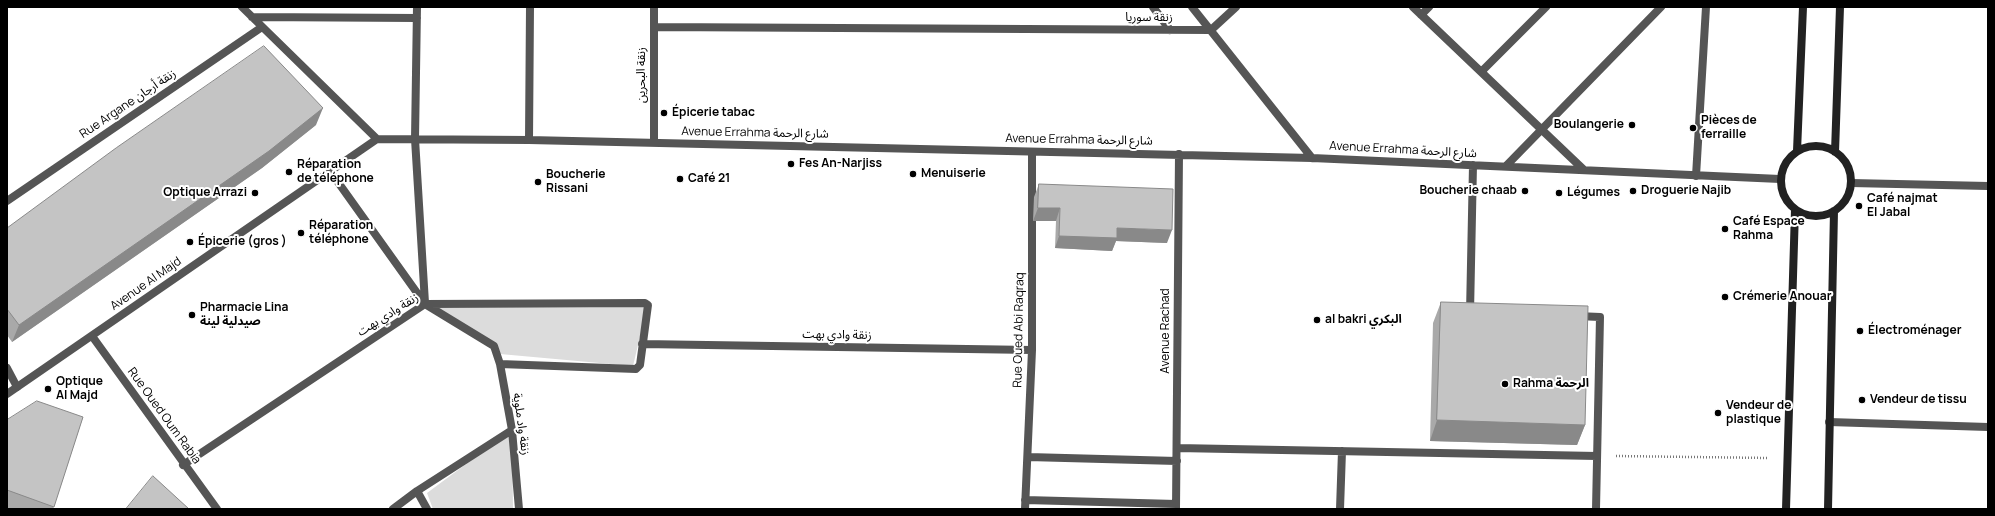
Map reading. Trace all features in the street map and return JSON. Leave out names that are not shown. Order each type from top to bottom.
[{"type":"street","points":[[242,7],[376,139]]},
{"type":"street","points":[[417,7],[415,139],[425,304]]},
{"type":"street","points":[[529,140],[530,7]]},
{"type":"street","name":"زنقة البحرين","points":[[654,7],[654,143]]},
{"type":"street","points":[[1153,7],[1170,30]]},
{"type":"street","points":[[1192,7],[1312,158]]},
{"type":"street","points":[[1211,30],[1236,7]]},
{"type":"street","points":[[1413,7],[1584,170]]},
{"type":"street","points":[[1421,15],[1429,7]]},
{"type":"street","points":[[1481,72],[1546,7]]},
{"type":"street","points":[[1506,166],[1661,7]]},
{"type":"street","points":[[1696,176],[1706,7]]},
{"type":"street","points":[[1797,151],[1802,7]]},
{"type":"street","points":[[1835,152],[1840,7]]},
{"type":"street","points":[[252,17],[416,18]]},
{"type":"street","name":"Rue Argane زنقة أرجان","points":[[7,201],[262,27]]},
{"type":"street","name":"زنقة سوريا","points":[[654,27],[1211,30]]},
{"type":"street","name":"Avenue Errahma شارع الرحمة","points":[[376,139],[529,140],[1179,154],[1506,166],[1780,180]]},
{"type":"street","name":"Avenue Al Majd","points":[[7,394],[376,139]]},
{"type":"street","points":[[1817,146],[1824,147],[1835,152],[1846,163],[1849,169],[1851,183],[1848,196],[1834,211],[1828,214],[1814,216],[1794,210],[1785,200],[1780,180],[1787,160],[1797,151],[1817,146]]},
{"type":"street","name":"Rue Oued Abi Raqraq","points":[[1025,509],[1032,350],[1032,152]]},
{"type":"street","name":"Avenue Rachad","points":[[1176,507],[1179,154]]},
{"type":"street","points":[[1473,165],[1470,313],[1477,314]]},
{"type":"street","points":[[330,171],[425,304]]},
{"type":"street","points":[[1851,183],[1988,186]]},
{"type":"street","points":[[1786,509],[1794,210]]},
{"type":"street","points":[[1828,509],[1834,211]]},
{"type":"street","name":"زنقة وادي بهت","points":[[183,464],[425,304],[645,303],[648,306],[640,365],[636,369],[500,364]]},
{"type":"street","name":"زنقة واد ملوية","points":[[425,304],[491,345],[496,350],[512,430],[519,509]]},
{"type":"street","points":[[1569,316],[1600,317],[1596,509]]},
{"type":"street","name":"Rue Oued Oum Rabia","points":[[92,336],[183,464],[217,509]]},
{"type":"street","name":"زنقة وادي بهت","points":[[642,344],[1032,350]]},
{"type":"street","points":[[7,368],[17,387]]},
{"type":"street","points":[[1829,422],[1988,427]]},
{"type":"street","points":[[393,509],[417,491],[512,430]]},
{"type":"street","points":[[1177,448],[1597,456]]},
{"type":"street","points":[[1340,509],[1342,451]]},
{"type":"street","points":[[1028,457],[1177,461]]},
{"type":"street","points":[[417,491],[427,509]]},
{"type":"street","points":[[1025,500],[1176,507]]},
{"type":"path","points":[[1597,456],[1787,458]]},
{"type":"shaded area","points":[[425,304],[647,307],[633,366],[500,354]]},
{"type":"shaded area","points":[[512,430],[513,509],[433,509],[427,493]]},
{"type":"building","points":[[264,46],[323,108],[269,151],[19,325],[7,309],[7,228],[116,148]]},
{"type":"building","points":[[1039,184],[1173,189],[1172,230],[1117,228],[1117,238],[1059,236],[1060,208],[1038,208]]},
{"type":"building","name":"Rahma الرحمة","points":[[1441,302],[1588,306],[1585,425],[1437,420]]},
{"type":"building","points":[[37,401],[83,417],[54,507],[7,490],[7,420]]},
{"type":"building","points":[[153,476],[189,509],[126,509]]},
{"type":"place","name":"Épicerie tabac","points":[[664,113]]},
{"type":"place","name":"Boulangerie","points":[[1632,125]]},
{"type":"place","name":"Pièces de ferraille","points":[[1693,128]]},
{"type":"place","name":"Fes An-Narjiss","points":[[791,164]]},
{"type":"place","name":"Réparation de téléphone","points":[[289,172]]},
{"type":"place","name":"Menuiserie","points":[[913,174]]},
{"type":"place","name":"Café 21","points":[[680,179]]},
{"type":"place","name":"Boucherie Rissani","points":[[538,182]]},
{"type":"place","name":"Boucherie chaab","points":[[1525,191]]},
{"type":"place","name":"Droguerie Najib","points":[[1633,191]]},
{"type":"place","name":"Optique Arrazi","points":[[255,193]]},
{"type":"place","name":"Légumes","points":[[1559,193]]},
{"type":"place","name":"Café najmat El Jabal","points":[[1859,206]]},
{"type":"place","name":"Café Espace Rahma","points":[[1725,229]]},
{"type":"place","name":"Réparation téléphone","points":[[301,233]]},
{"type":"place","name":"Épicerie (gros )","points":[[190,242]]},
{"type":"place","name":"Crémerie Anouar","points":[[1725,297]]},
{"type":"place","name":"Pharmacie Lina صيدلية لينة","points":[[192,315]]},
{"type":"place","name":"al bakri البكري","points":[[1317,320]]},
{"type":"place","name":"Électroménager","points":[[1860,331]]},
{"type":"place","name":"Rahma الرحمة","points":[[1505,384]]},
{"type":"place","name":"Optique Al Majd","points":[[48,389]]},
{"type":"place","name":"Vendeur de tissu","points":[[1862,400]]},
{"type":"place","name":"Vendeur de plastique","points":[[1718,413]]}]
